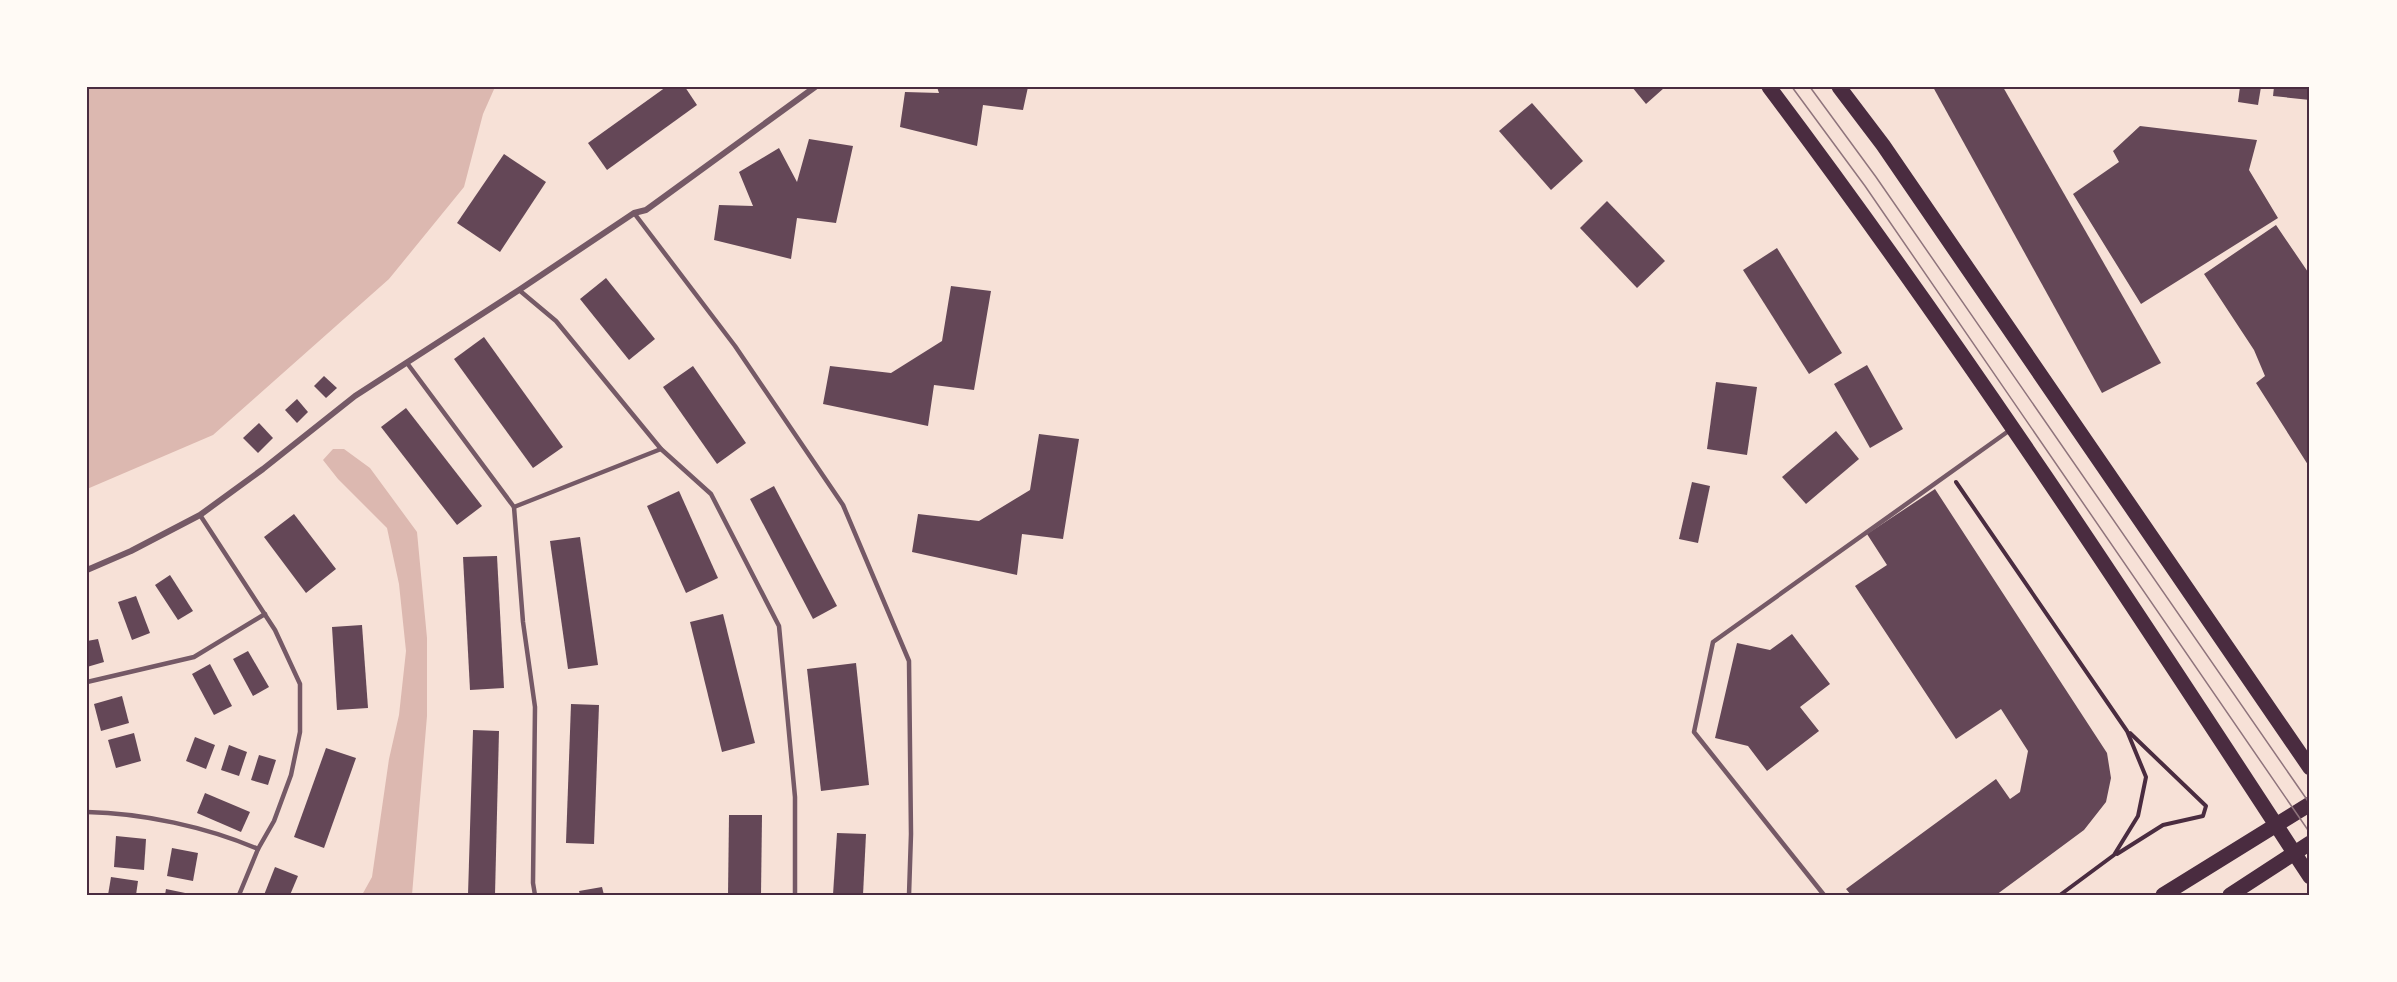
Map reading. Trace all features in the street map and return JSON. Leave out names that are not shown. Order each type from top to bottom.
[{"type":"main road","points":[[1769,87],[1840,182],[2012,428],[2310,877]]},
{"type":"main road","points":[[1839,87],[1896,164],[2310,768]]},
{"type":"main road","points":[[2163,895],[2310,804]]},
{"type":"main road","points":[[2230,895],[2310,843]]},
{"type":"street","points":[[87,570],[200,515],[263,469],[355,396],[634,213],[646,210],[814,87]]},
{"type":"lane","points":[[634,213],[735,346],[843,505],[909,661],[911,834],[909,895]]},
{"type":"lane","points":[[519,290],[556,321],[661,449],[711,494],[779,626],[795,797],[795,895]]},
{"type":"lane","points":[[407,363],[514,507],[524,622],[535,707],[533,883],[536,895]]},
{"type":"lane","points":[[1824,895],[1694,732],[1713,642],[2012,428]]},
{"type":"lane","points":[[514,507],[661,449]]},
{"type":"lane","points":[[200,515],[275,630],[300,684],[300,732],[291,776],[239,895]]},
{"type":"lane","points":[[87,682],[194,657],[265,614]]},
{"type":"lane","points":[[87,812],[119,813],[178,825],[258,849]]},
{"type":"path","points":[[1949,472],[2127,731],[2206,806],[2203,816],[2163,825],[2114,855],[2060,895]]},
{"type":"path","points":[[2114,855],[2138,816],[2146,777],[2127,731]]},
{"type":"shaded area","points":[[87,87],[495,87],[483,114],[464,187],[389,279],[213,435],[87,489]]},
{"type":"shaded area","points":[[333,449],[344,449],[370,468],[417,532],[427,638],[427,716],[412,895],[362,895],[372,877],[389,759],[399,715],[406,651],[399,584],[387,528],[338,479],[323,460]]},
{"type":"building","points":[[666,87],[685,87],[697,105],[607,170],[588,143]]},
{"type":"building","points":[[937,87],[1028,87],[1023,110],[983,105],[977,146],[900,127],[905,92],[939,93]]},
{"type":"building","points":[[1632,87],[1663,87],[1664,88],[1646,104]]},
{"type":"building","points":[[1933,87],[2003,87],[2161,363],[2102,393]]},
{"type":"building","points":[[2240,87],[2261,87],[2258,105],[2238,102]]},
{"type":"building","points":[[2274,87],[2310,87],[2310,100],[2273,96]]},
{"type":"building","points":[[1532,103],[1583,161],[1551,190],[1499,131]]},
{"type":"building","points":[[2140,126],[2257,140],[2249,170],[2278,218],[2141,304],[2073,194],[2119,162],[2113,151]]},
{"type":"building","points":[[809,139],[853,146],[836,223],[797,218],[791,259],[714,240],[719,205],[753,206],[739,172],[779,148],[797,182]]},
{"type":"building","points":[[504,154],[546,182],[500,252],[457,223]]},
{"type":"building","points":[[1607,201],[1665,261],[1637,288],[1580,228]]},
{"type":"building","points":[[2276,225],[2310,275],[2310,468],[2256,383],[2265,376],[2254,350],[2204,274]]},
{"type":"building","points":[[1777,248],[1842,353],[1809,374],[1743,270]]},
{"type":"building","points":[[606,278],[655,339],[629,360],[580,299]]},
{"type":"building","points":[[951,286],[991,291],[974,390],[934,385],[928,426],[823,404],[830,366],[891,373],[942,341]]},
{"type":"building","points":[[484,337],[563,447],[533,468],[454,359]]},
{"type":"building","points":[[1867,365],[1903,429],[1870,448],[1834,384]]},
{"type":"building","points":[[693,366],[746,443],[717,464],[663,387]]},
{"type":"building","points":[[324,376],[337,388],[326,398],[314,386]]},
{"type":"building","points":[[1716,382],[1757,387],[1747,455],[1707,449]]},
{"type":"building","points":[[297,399],[308,412],[297,423],[285,410]]},
{"type":"building","points":[[406,408],[482,506],[457,525],[381,427]]},
{"type":"building","points":[[259,423],[273,438],[258,453],[243,438]]},
{"type":"building","points":[[1836,431],[1859,459],[1806,504],[1782,477]]},
{"type":"building","points":[[1039,434],[1079,439],[1063,539],[1022,534],[1017,575],[912,552],[918,514],[979,521],[1030,490]]},
{"type":"building","points":[[1692,482],[1710,486],[1698,543],[1679,539]]},
{"type":"building","points":[[774,486],[837,606],[813,619],[750,499]]},
{"type":"building","points":[[1935,489],[2107,753],[2111,778],[2106,802],[2084,830],[1996,895],[1851,895],[1846,889],[1996,779],[2010,799],[2020,792],[2028,751],[2001,709],[1956,739],[1855,586],[1887,565],[1867,534]]},
{"type":"building","points":[[679,491],[718,578],[686,593],[647,506]]},
{"type":"building","points":[[294,514],[336,569],[306,593],[264,537]]},
{"type":"building","points":[[580,537],[598,665],[568,669],[550,541]]},
{"type":"building","points":[[497,556],[504,688],[470,690],[463,557]]},
{"type":"building","points":[[170,575],[193,611],[178,620],[155,585]]},
{"type":"building","points":[[136,596],[150,633],[132,640],[118,602]]},
{"type":"building","points":[[723,614],[755,743],[722,752],[690,622]]},
{"type":"building","points":[[362,625],[368,708],[337,710],[332,627]]},
{"type":"building","points":[[1792,634],[1830,684],[1800,707],[1819,731],[1767,771],[1748,746],[1715,738],[1737,643],[1770,650]]},
{"type":"building","points":[[98,639],[104,662],[87,667],[87,641]]},
{"type":"building","points":[[248,651],[269,687],[253,696],[233,659]]},
{"type":"building","points":[[856,663],[869,785],[821,791],[807,669]]},
{"type":"building","points":[[210,664],[232,706],[214,715],[192,674]]},
{"type":"building","points":[[122,696],[129,723],[101,731],[94,704]]},
{"type":"building","points":[[571,704],[599,705],[594,844],[566,843]]},
{"type":"building","points":[[473,730],[499,731],[495,895],[468,895]]},
{"type":"building","points":[[134,733],[141,761],[116,768],[108,740]]},
{"type":"building","points":[[195,737],[215,745],[206,769],[186,761]]},
{"type":"building","points":[[229,745],[247,752],[239,776],[221,770]]},
{"type":"building","points":[[326,748],[356,758],[324,848],[294,837]]},
{"type":"building","points":[[259,755],[276,760],[268,785],[251,780]]},
{"type":"building","points":[[205,793],[250,812],[241,832],[197,813]]},
{"type":"building","points":[[729,815],[762,815],[761,895],[728,895]]},
{"type":"building","points":[[837,833],[866,834],[863,895],[833,895]]},
{"type":"building","points":[[116,836],[146,839],[144,870],[114,867]]},
{"type":"building","points":[[172,848],[198,853],[193,881],[167,876]]},
{"type":"building","points":[[275,867],[298,876],[290,895],[264,895]]},
{"type":"building","points":[[111,877],[138,881],[136,895],[108,895]]},
{"type":"building","points":[[602,887],[604,895],[580,895],[579,891]]},
{"type":"building","points":[[166,889],[190,894],[190,895],[165,895]]},
{"type":"tram line","points":[[1792,87],[1865,186],[2310,833]]},
{"type":"tram line","points":[[1810,87],[1876,177],[2310,804]]}]
